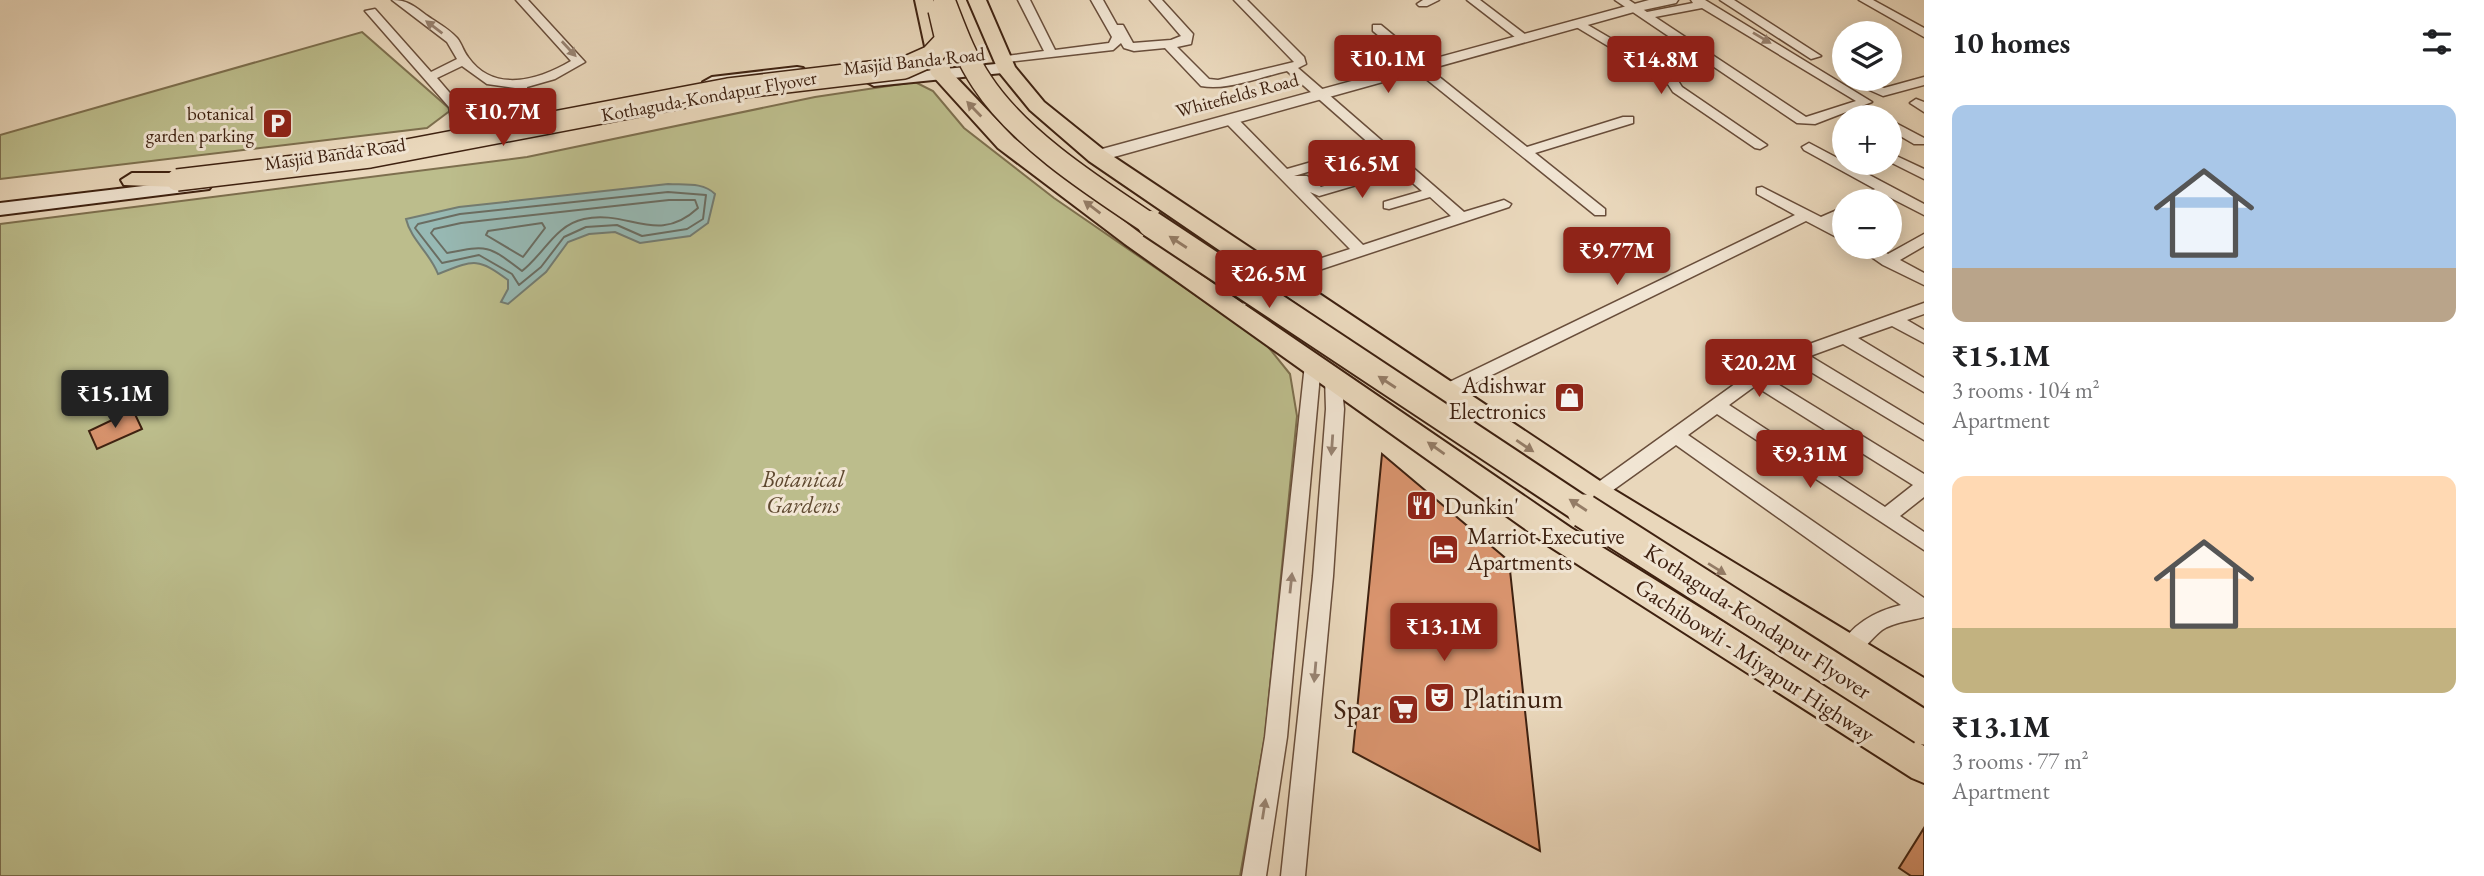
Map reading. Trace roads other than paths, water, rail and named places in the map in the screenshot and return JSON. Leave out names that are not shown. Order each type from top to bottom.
[{"type":"main road","name":"Gachibowli - Miyapur Highway","points":[[924,0],[941,67],[1006,143],[1133,239],[1560,537],[1924,766]]},
{"type":"main road","name":"Kothaguda-Kondapur Flyover","points":[[132,180],[177,180],[370,157],[728,89],[904,68],[931,56],[946,40],[936,0]]},
{"type":"main road","name":"Kothaguda-Kondapur Flyover","points":[[944,0],[982,84],[999,104],[1065,161],[1148,222],[1332,346],[1924,728]]},
{"type":"main road","points":[[977,0],[1003,60],[1037,106],[1097,156],[1596,493],[1924,696]]},
{"type":"main road","name":"Masjid Banda Road","points":[[0,209],[320,171],[477,146],[745,96],[1003,60]]},
{"type":"main road","name":"Masjid Banda Road","points":[[0,195],[311,158],[460,135],[524,124],[736,78],[941,67]]},
{"type":"street","points":[[398,0],[453,41],[463,61],[477,74],[498,85],[521,87],[579,62],[522,0]]},
{"type":"street","points":[[1024,0],[1051,54]]},
{"type":"street","points":[[1003,60],[1108,48],[1117,43],[1118,37],[1097,0]]},
{"type":"street","points":[[1103,0],[1130,46],[1177,42],[1178,36],[1155,0]]},
{"type":"street","points":[[1155,0],[1187,34],[1187,41],[1171,45],[1171,48],[1205,83],[1218,83],[1291,68],[1301,62],[1240,0]]},
{"type":"street","points":[[1473,0],[1524,38]]},
{"type":"street","name":"Whitefields Road","points":[[1097,156],[1632,8],[1671,0]]},
{"type":"street","points":[[1726,0],[1832,67]]},
{"type":"street","points":[[1865,0],[1923,26]]},
{"type":"street","points":[[1700,2],[1866,102],[1810,121],[1794,117],[1632,8],[1700,2]]},
{"type":"street","points":[[371,11],[455,106],[460,135]]},
{"type":"street","points":[[1577,23],[1671,79],[1677,89],[1760,145]]},
{"type":"street","points":[[1377,28],[1600,212]]},
{"type":"street","points":[[429,77],[463,61]]},
{"type":"street","points":[[1291,68],[1374,148],[1462,218]]},
{"type":"street","points":[[1902,87],[1924,81]]},
{"type":"street","points":[[521,87],[524,124]]},
{"type":"street","points":[[1230,119],[1290,173],[1319,192],[1389,171],[1374,148]]},
{"type":"street","points":[[1527,151],[1628,120]]},
{"type":"street","points":[[1902,130],[1922,141]]},
{"type":"street","points":[[1809,147],[1885,189]]},
{"type":"street","points":[[1290,173],[1374,148]]},
{"type":"street","points":[[1902,163],[1924,175]]},
{"type":"street","points":[[1308,198],[1402,171]]},
{"type":"street","points":[[1290,173],[1308,198],[1360,251]]},
{"type":"street","points":[[1762,191],[1832,229]]},
{"type":"street","points":[[1389,205],[1426,192]]},
{"type":"street","points":[[1902,198],[1924,210]]},
{"type":"street","points":[[1236,310],[1282,280],[1308,268],[1504,204]]},
{"type":"street","points":[[1445,391],[1806,215]]},
{"type":"street","points":[[1822,223],[1832,218]]},
{"type":"street","points":[[1888,261],[1924,239]]},
{"type":"street","points":[[1885,259],[1924,280]]},
{"type":"street","points":[[1596,493],[1755,378],[1797,356],[1924,308]]},
{"type":"street","points":[[1895,320],[1924,337]]},
{"type":"street","points":[[1845,338],[1924,386]]},
{"type":"street","points":[[1797,356],[1924,433]]},
{"type":"street","points":[[1254,876],[1276,737],[1323,370]]},
{"type":"street","points":[[1293,876],[1323,576],[1335,409],[1323,370]]},
{"type":"street","points":[[1755,378],[1924,485],[1886,517]]},
{"type":"street","points":[[1717,406],[1924,542]]},
{"type":"street","points":[[1675,435],[1923,608]]},
{"type":"street","points":[[1848,650],[1864,631],[1881,621],[1923,608]]},
{"type":"water","points":[[668,184],[699,186],[715,194],[708,223],[690,236],[640,243],[615,232],[589,234],[568,242],[546,272],[508,304],[501,302],[508,289],[508,280],[482,264],[468,264],[438,274],[408,227],[406,219],[459,207]]},
{"type":"place","name":"botanical garden parking","points":[[277,124]]},
{"type":"place","name":"Adishwar Electronics","points":[[1569,398]]},
{"type":"place","name":"Dunkin'","points":[[1421,506]]},
{"type":"place","name":"Marriot Executive Apartments","points":[[1444,549]]},
{"type":"place","name":"Platinum","points":[[1440,698]]},
{"type":"place","name":"Spar","points":[[1404,709]]},
{"type":"park label","name":"Botanical Gardens","points":[[803,492]]}]
